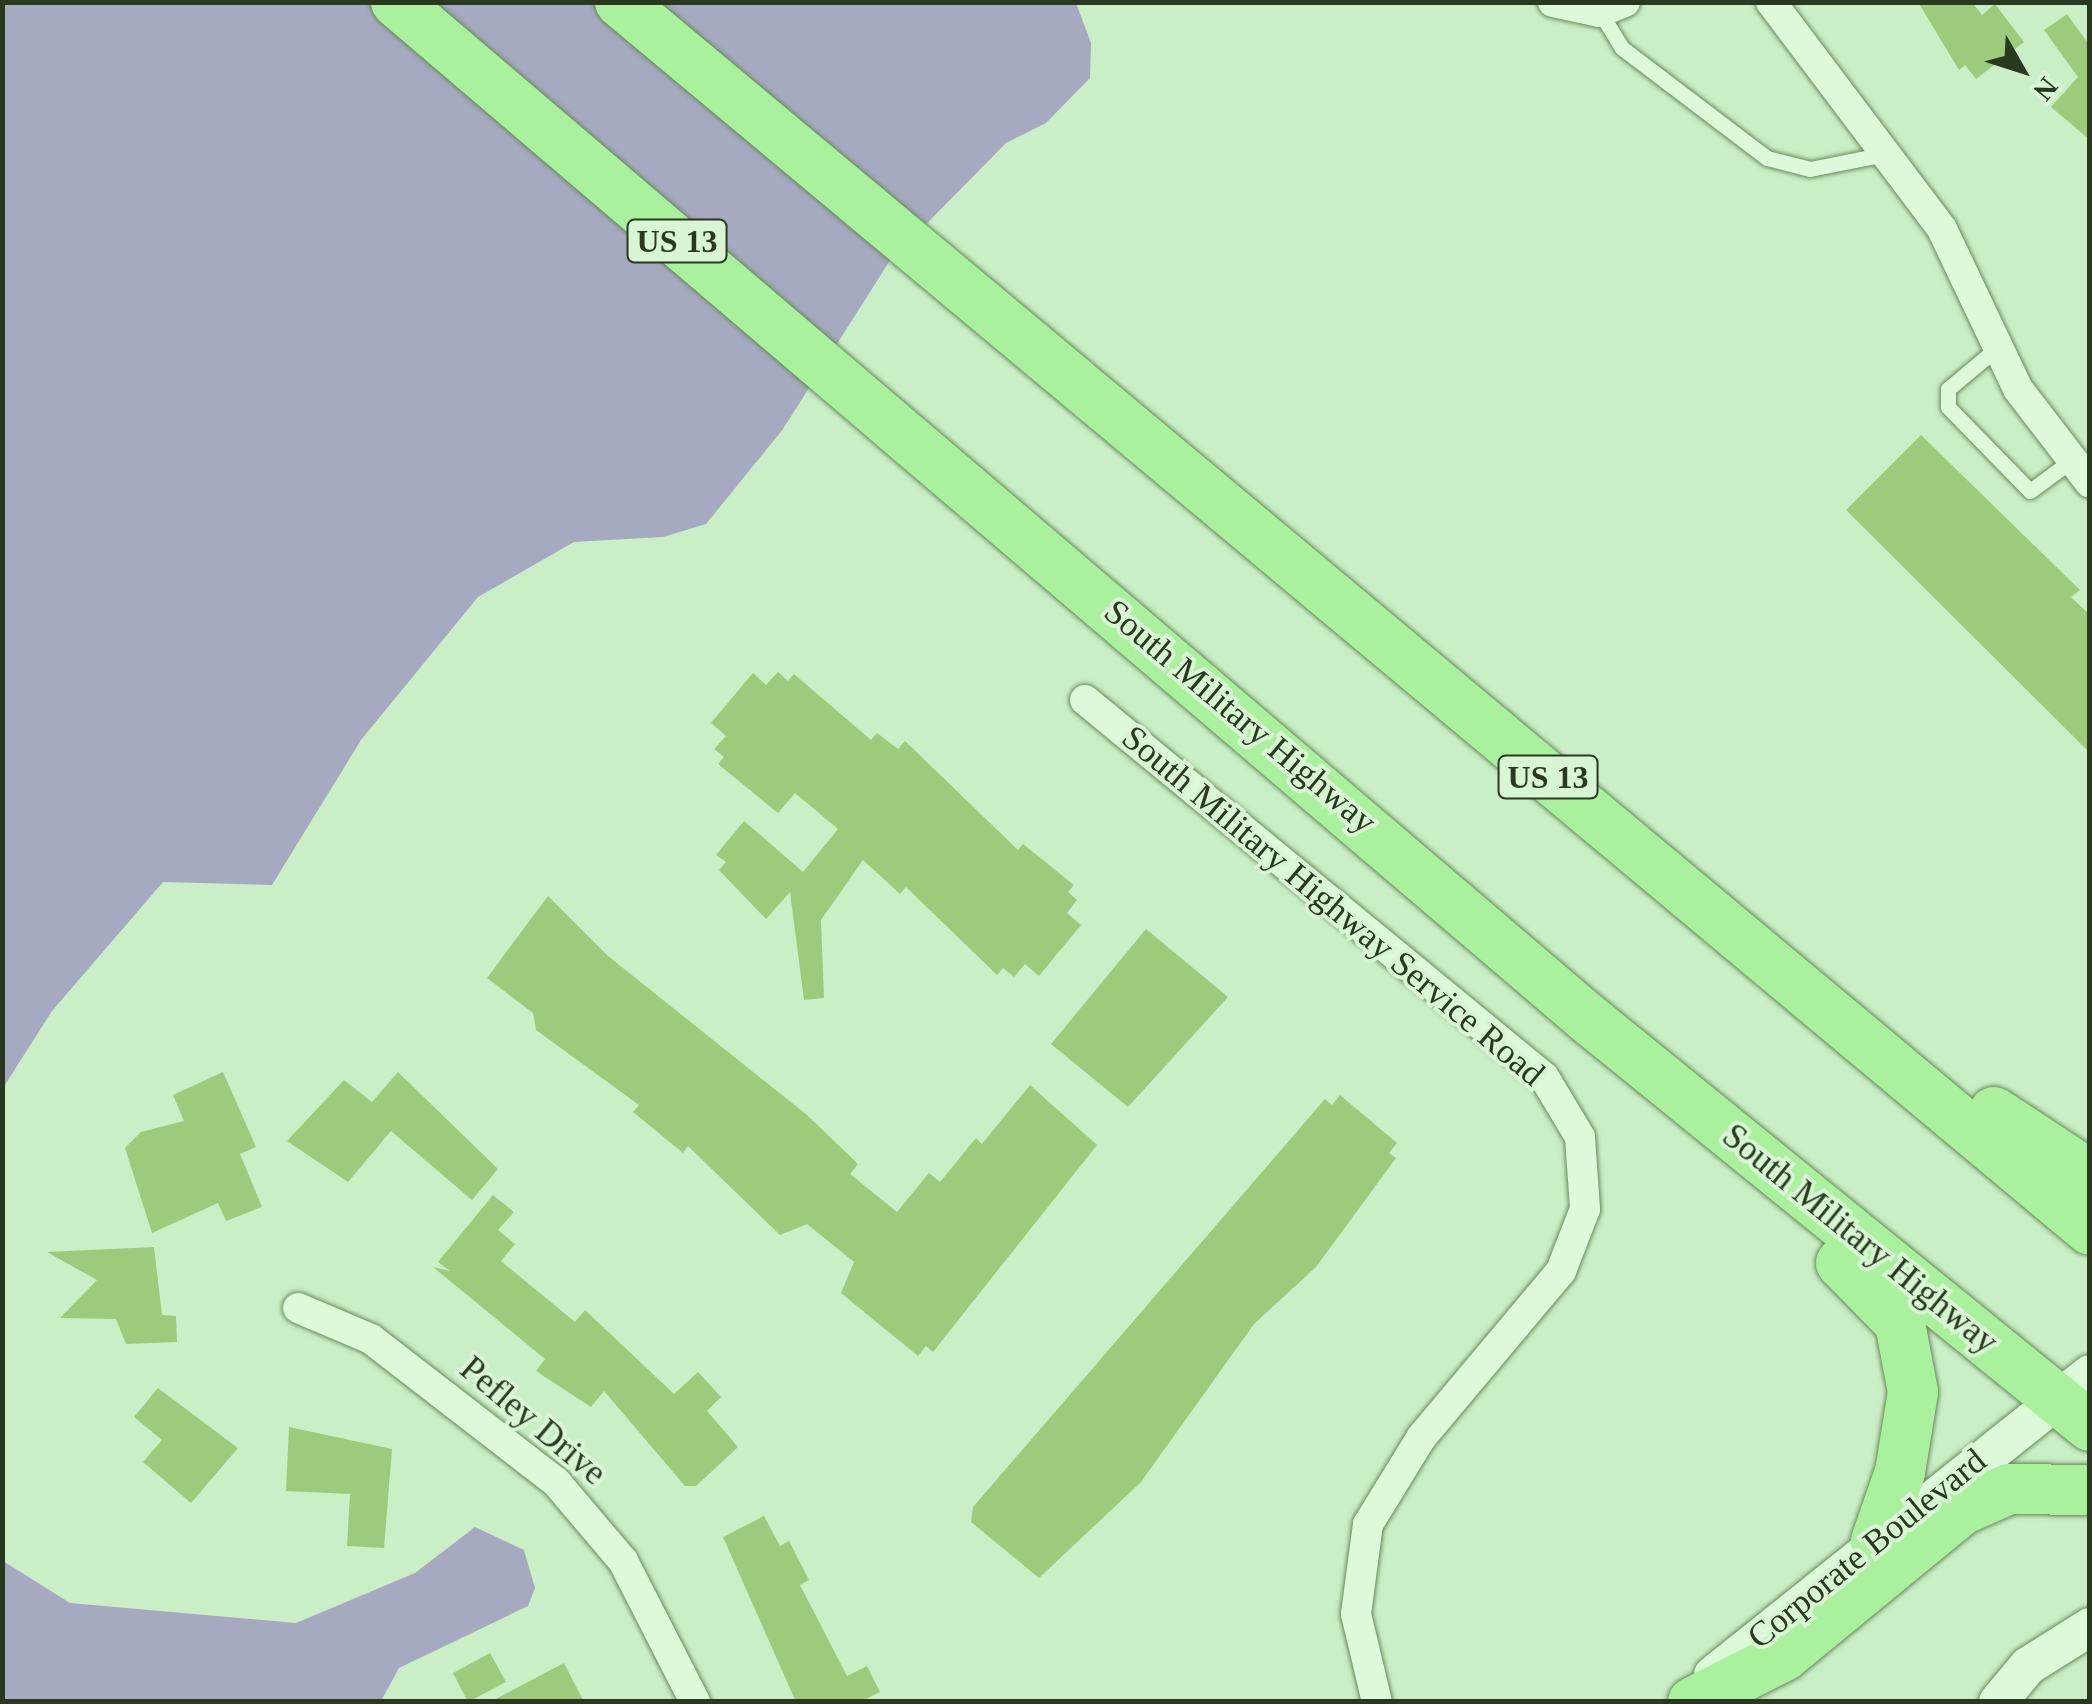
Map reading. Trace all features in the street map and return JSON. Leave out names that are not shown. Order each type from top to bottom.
[{"type":"main road","name":"South Military Highway","points":[[396,2],[1586,1017],[2077,1399]]},
{"type":"main road","name":"US 13","points":[[620,2],[2090,1230]]},
{"type":"main road","points":[[1824,1005],[2090,1175]]},
{"type":"main road","points":[[1586,1017],[1722,1165],[1885,1299],[1900,1323],[1909,1432],[1876,1541]]},
{"type":"main road","points":[[1693,1702],[1784,1656],[1962,1510],[2009,1490],[2090,1490]]},
{"type":"street","points":[[1553,2],[1612,7]]},
{"type":"street","points":[[1772,2],[1951,244],[1997,348],[2081,472]]},
{"type":"street","name":"South Military Highway Service Road","points":[[1085,700],[1544,1077],[1580,1137],[1585,1208],[1562,1270],[1421,1438],[1368,1524],[1356,1614],[1376,1702]]},
{"type":"street","name":"Pefley Drive","points":[[298,1308],[370,1339],[556,1482],[623,1561],[696,1702]]},
{"type":"street","name":"Corporate Boulevard","points":[[1680,1702],[1876,1541],[2077,1399],[2090,1354]]},
{"type":"street","points":[[1998,1702],[2028,1666],[2090,1627]]},
{"type":"lane","points":[[1612,7],[1622,48],[1767,158],[1810,169],[1885,154]]},
{"type":"lane","points":[[1997,348],[1948,389],[1948,407],[2030,491],[2081,472]]},
{"type":"water","points":[[3,3],[1076,3],[1091,43],[1090,78],[1046,123],[1006,143],[889,262],[783,429],[706,524],[663,537],[574,542],[478,597],[361,740],[272,885],[163,882],[52,1011],[3,1088]]},
{"type":"water","points":[[475,1527],[524,1550],[535,1588],[528,1606],[399,1668],[381,1701],[3,1701],[3,1561],[70,1603],[296,1623],[415,1573]]},
{"type":"building","points":[[1918,2],[1972,2],[1982,15],[1995,4],[2024,42],[1976,79],[1965,65],[1959,70]]},
{"type":"building","points":[[2067,14],[2090,46],[2090,140],[2051,107],[2078,77],[2044,30]]},
{"type":"building","points":[[1921,435],[2080,590],[2071,597],[2090,615],[2090,753],[1846,510]]},
{"type":"building","points":[[778,672],[788,681],[794,674],[871,740],[877,733],[898,749],[905,741],[1018,850],[1023,844],[1074,885],[1068,892],[1077,900],[1067,913],[1081,925],[1039,976],[1025,964],[1014,977],[1003,968],[997,975],[906,887],[900,894],[863,860],[821,920],[824,998],[804,1000],[790,892],[766,919],[719,870],[726,862],[716,855],[744,821],[803,872],[838,829],[795,793],[778,813],[718,764],[724,757],[714,749],[726,736],[711,723],[753,673],[766,685]]},
{"type":"building","points":[[548,896],[608,956],[807,1115],[858,1164],[850,1174],[897,1212],[929,1173],[940,1182],[976,1138],[982,1144],[1030,1085],[1097,1145],[933,1352],[926,1346],[918,1356],[841,1293],[854,1262],[807,1224],[780,1235],[688,1146],[683,1153],[633,1112],[639,1105],[536,1030],[533,1013],[487,978]]},
{"type":"building","points":[[1146,929],[1228,997],[1128,1107],[1051,1044]]},
{"type":"building","points":[[223,1072],[256,1147],[240,1154],[262,1207],[226,1221],[218,1203],[152,1233],[125,1148],[141,1132],[184,1121],[173,1095]]},
{"type":"building","points":[[398,1072],[498,1169],[472,1200],[391,1131],[348,1182],[287,1141],[344,1080],[372,1102]]},
{"type":"building","points":[[1340,1095],[1397,1143],[1389,1153],[1396,1158],[1316,1267],[1254,1324],[1141,1482],[1039,1578],[971,1522],[973,1507],[1325,1099],[1332,1105]]},
{"type":"building","points":[[493,1195],[514,1212],[498,1230],[515,1244],[501,1261],[575,1322],[585,1310],[674,1394],[698,1372],[721,1397],[707,1411],[738,1447],[696,1486],[685,1486],[604,1391],[591,1407],[536,1371],[545,1359],[433,1267],[450,1271],[438,1262]]},
{"type":"building","points":[[154,1247],[162,1315],[176,1316],[177,1342],[126,1344],[116,1319],[60,1318],[97,1280],[47,1252]]},
{"type":"building","points":[[158,1388],[238,1448],[191,1503],[143,1462],[162,1440],[134,1417]]},
{"type":"building","points":[[289,1427],[392,1449],[384,1548],[347,1546],[350,1494],[286,1491]]},
{"type":"building","points":[[764,1516],[780,1546],[789,1541],[809,1580],[800,1585],[847,1676],[867,1666],[880,1692],[860,1702],[796,1702],[723,1537]]},
{"type":"building","points":[[490,1653],[506,1682],[468,1702],[453,1673]]},
{"type":"building","points":[[564,1663],[584,1702],[490,1702]]}]
